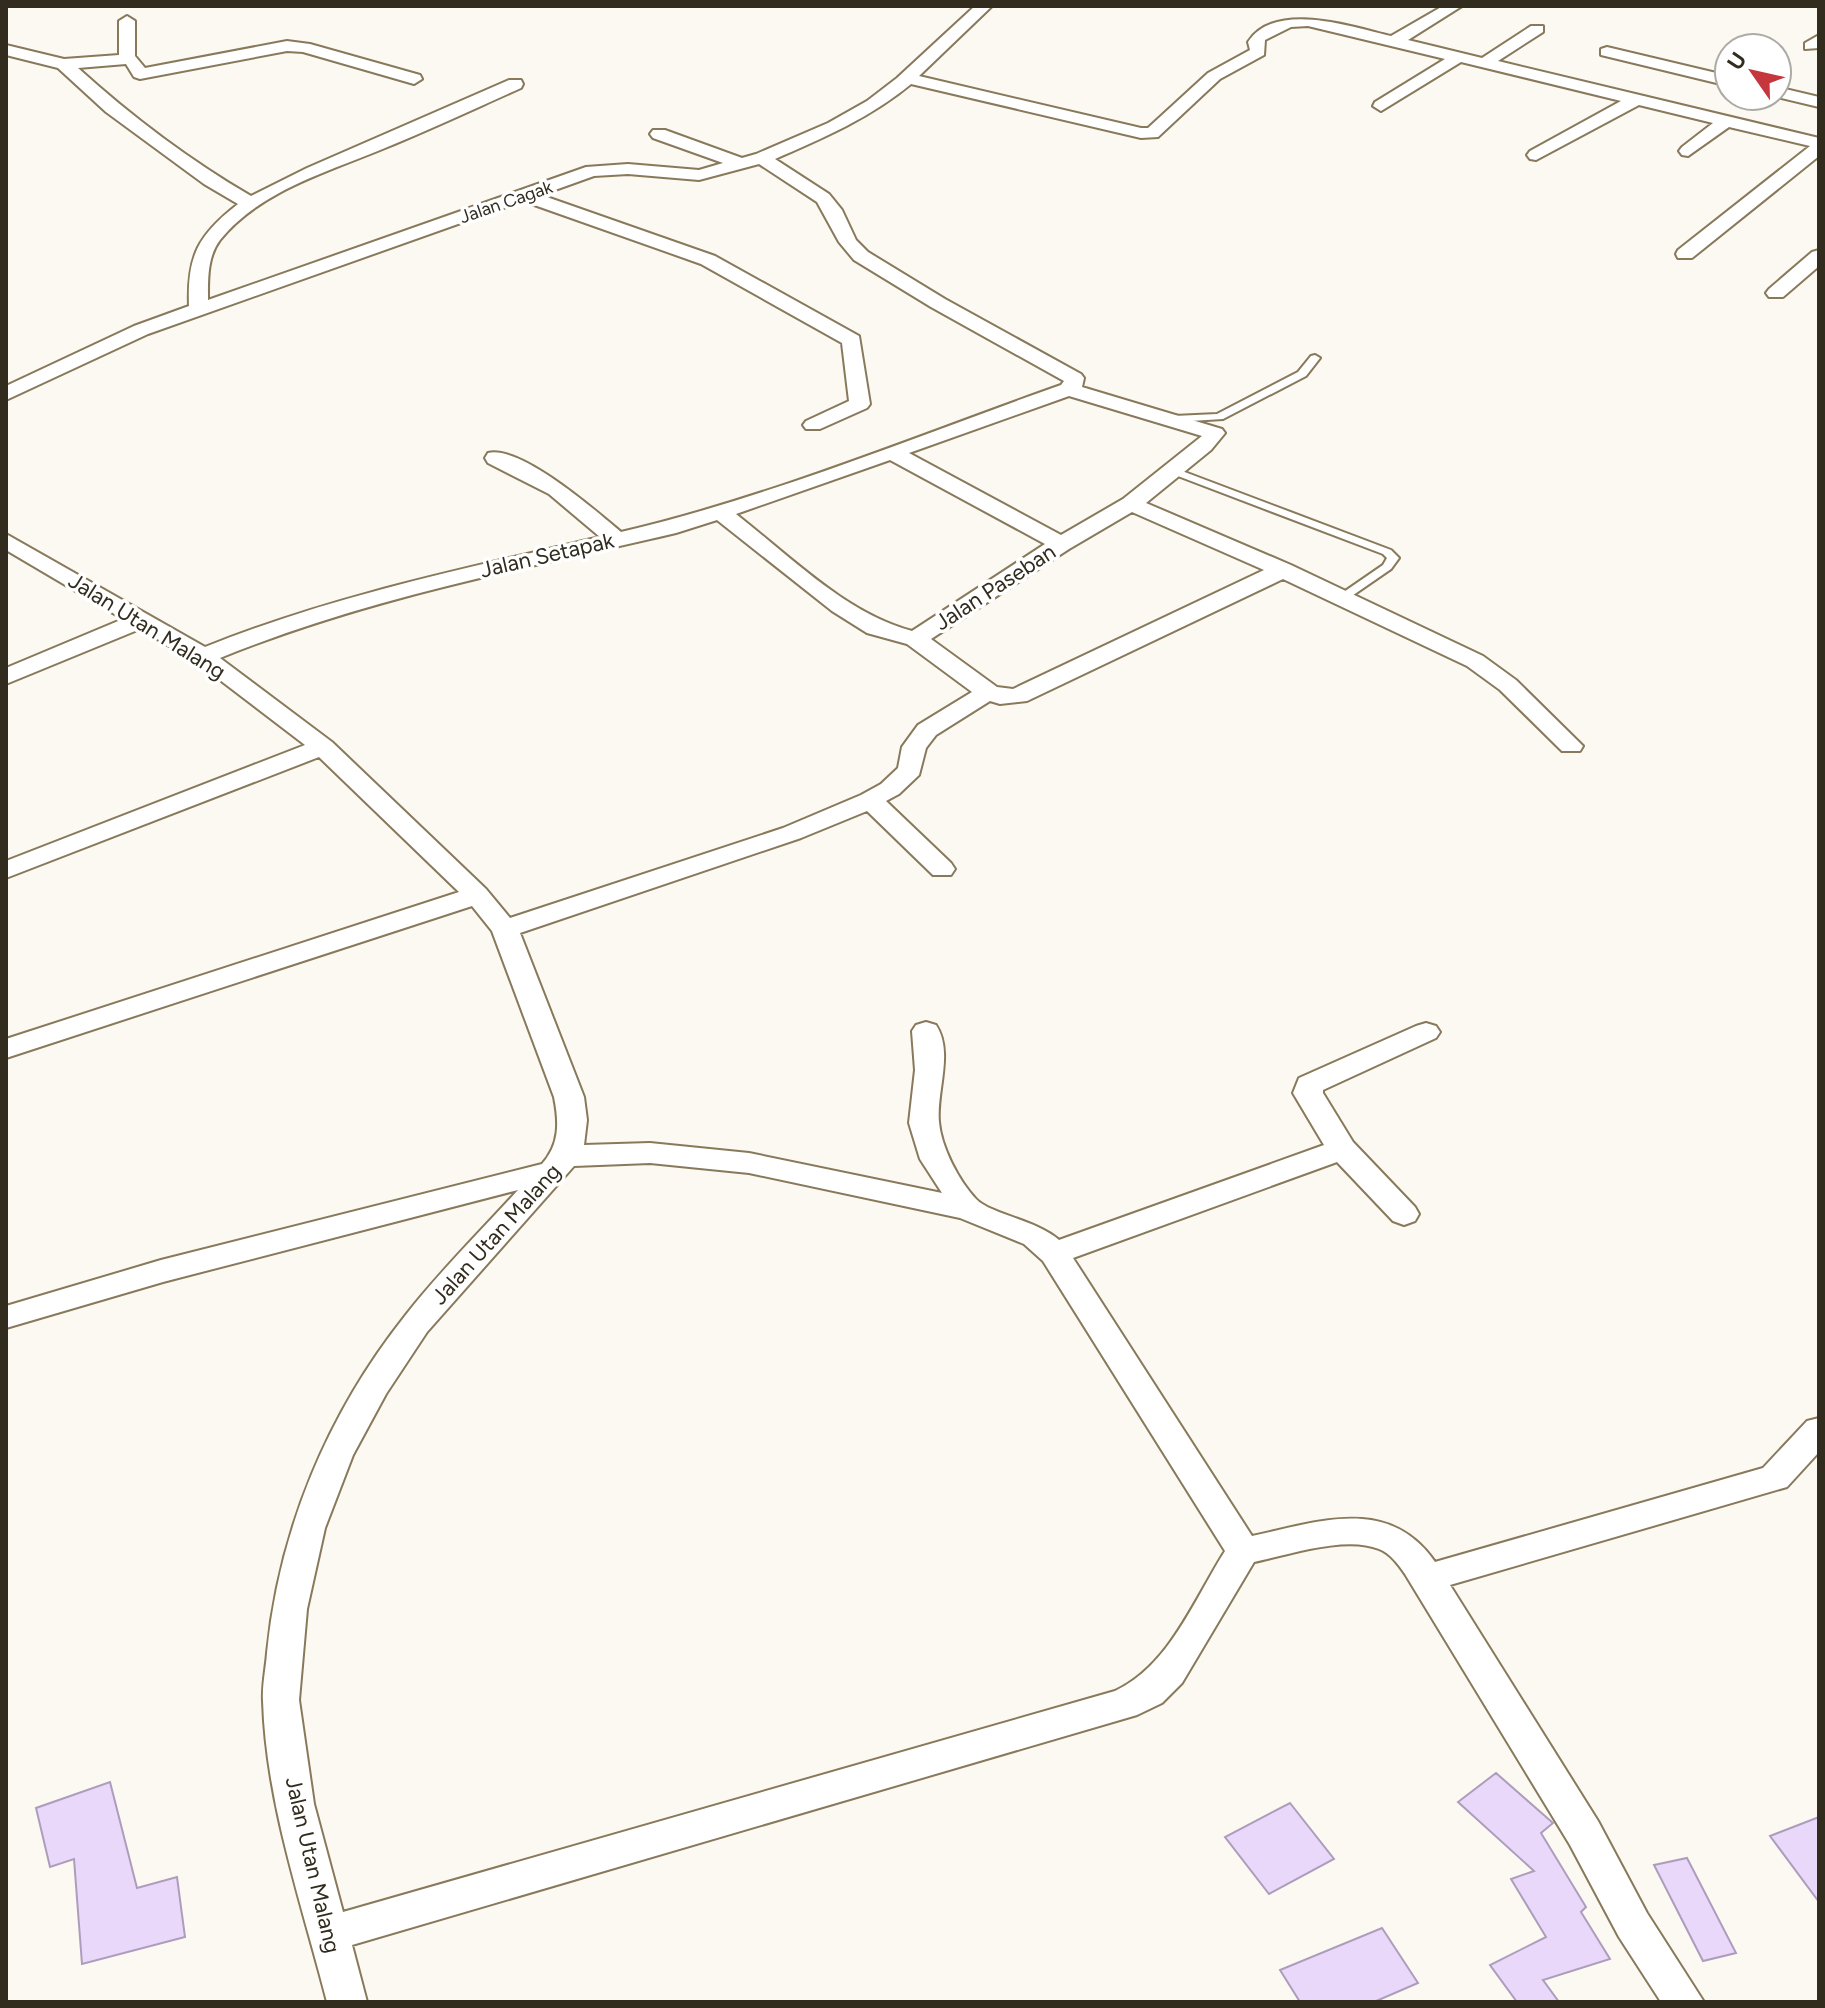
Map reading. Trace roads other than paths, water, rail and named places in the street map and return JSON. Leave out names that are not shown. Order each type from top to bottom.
[{"type":"street","name":"Jalan Cagak","points":[[6,394],[141,330],[600,170],[699,175],[754,162],[855,116],[907,78],[984,6]]},
{"type":"street","points":[[1396,40],[1454,6]]},
{"type":"street","points":[[127,21],[127,59]]},
{"type":"street","points":[[907,78],[1141,133],[1152,133],[1214,76],[1258,52],[1256,42],[1259,37],[1278,26],[1298,21],[1319,22],[1819,145]]},
{"type":"street","points":[[1486,62],[1537,29]]},
{"type":"street","points":[[1563,81],[1622,42]]},
{"type":"street","points":[[6,50],[64,64],[127,59],[133,61],[137,73],[144,74],[287,46],[304,47],[414,79]]},
{"type":"street","points":[[1381,106],[1460,56]]},
{"type":"street","points":[[1596,59],[1713,78]]},
{"type":"street","points":[[64,64],[112,108],[210,180],[251,204]]},
{"type":"street","points":[[199,310],[198,273],[209,242],[231,217],[335,163],[515,84]]},
{"type":"street","points":[[1793,96],[1819,102]]},
{"type":"street","points":[[1536,155],[1637,99]]},
{"type":"street","points":[[1688,151],[1727,120]]},
{"type":"street","points":[[659,134],[754,162],[823,198],[833,210],[848,242],[861,256],[938,303],[1074,378],[1068,389]]},
{"type":"street","points":[[1685,254],[1819,145]]},
{"type":"street","points":[[523,195],[708,260],[852,340],[860,404],[813,425]]},
{"type":"street","points":[[1776,293],[1819,256]]},
{"type":"street","name":"Jalan Paseban","points":[[988,692],[915,639],[1061,544],[1131,504],[1204,446],[1215,433],[1068,389]]},
{"type":"street","name":"Jalan Setapak","points":[[203,656],[285,623],[349,603],[720,512],[1068,389]]},
{"type":"street","points":[[891,452],[1061,544]]},
{"type":"street","points":[[496,458],[557,489],[616,539]]},
{"type":"street","points":[[1131,504],[1283,570],[1475,661],[1508,685],[1571,746]]},
{"type":"street","points":[[720,512],[840,606],[875,628],[915,639]]},
{"type":"street","name":"Jalan Utan Malang","points":[[6,541],[203,656],[323,747],[477,895],[505,929],[569,1097],[574,1119],[573,1137],[560,1164],[416,1324],[336,1455],[308,1528],[289,1609],[281,1700],[295,1804],[347,2002]]},
{"type":"street","points":[[505,929],[792,833],[870,800],[890,789],[910,770],[914,747],[927,730],[988,692],[1000,697],[1018,696],[1283,570]]},
{"type":"street","points":[[6,677],[141,620]]},
{"type":"street","points":[[6,870],[323,747]]},
{"type":"street","points":[[870,800],[942,869]]},
{"type":"street","points":[[6,1049],[477,895]]},
{"type":"street","points":[[926,1031],[929,1070],[924,1123],[935,1159],[967,1209]]},
{"type":"street","points":[[1404,1214],[1342,1149],[1308,1093],[1309,1085],[1426,1032]]},
{"type":"street","points":[[1054,1253],[1342,1149]]},
{"type":"street","points":[[6,1317],[161,1271],[560,1164],[650,1153],[749,1163],[967,1209],[1035,1236],[1054,1253],[1243,1551]]},
{"type":"street","points":[[1427,1578],[1775,1478],[1819,1430]]},
{"type":"street","points":[[329,1934],[1124,1704],[1149,1692],[1169,1673],[1243,1551],[1351,1531],[1367,1531],[1398,1542],[1427,1578],[1584,1833],[1633,1925],[1684,2002]]},
{"type":"lane","points":[[1174,419],[1219,417],[1302,374],[1315,358]]},
{"type":"lane","points":[[1174,471],[1387,552],[1393,558],[1387,567],[1342,598]]}]
